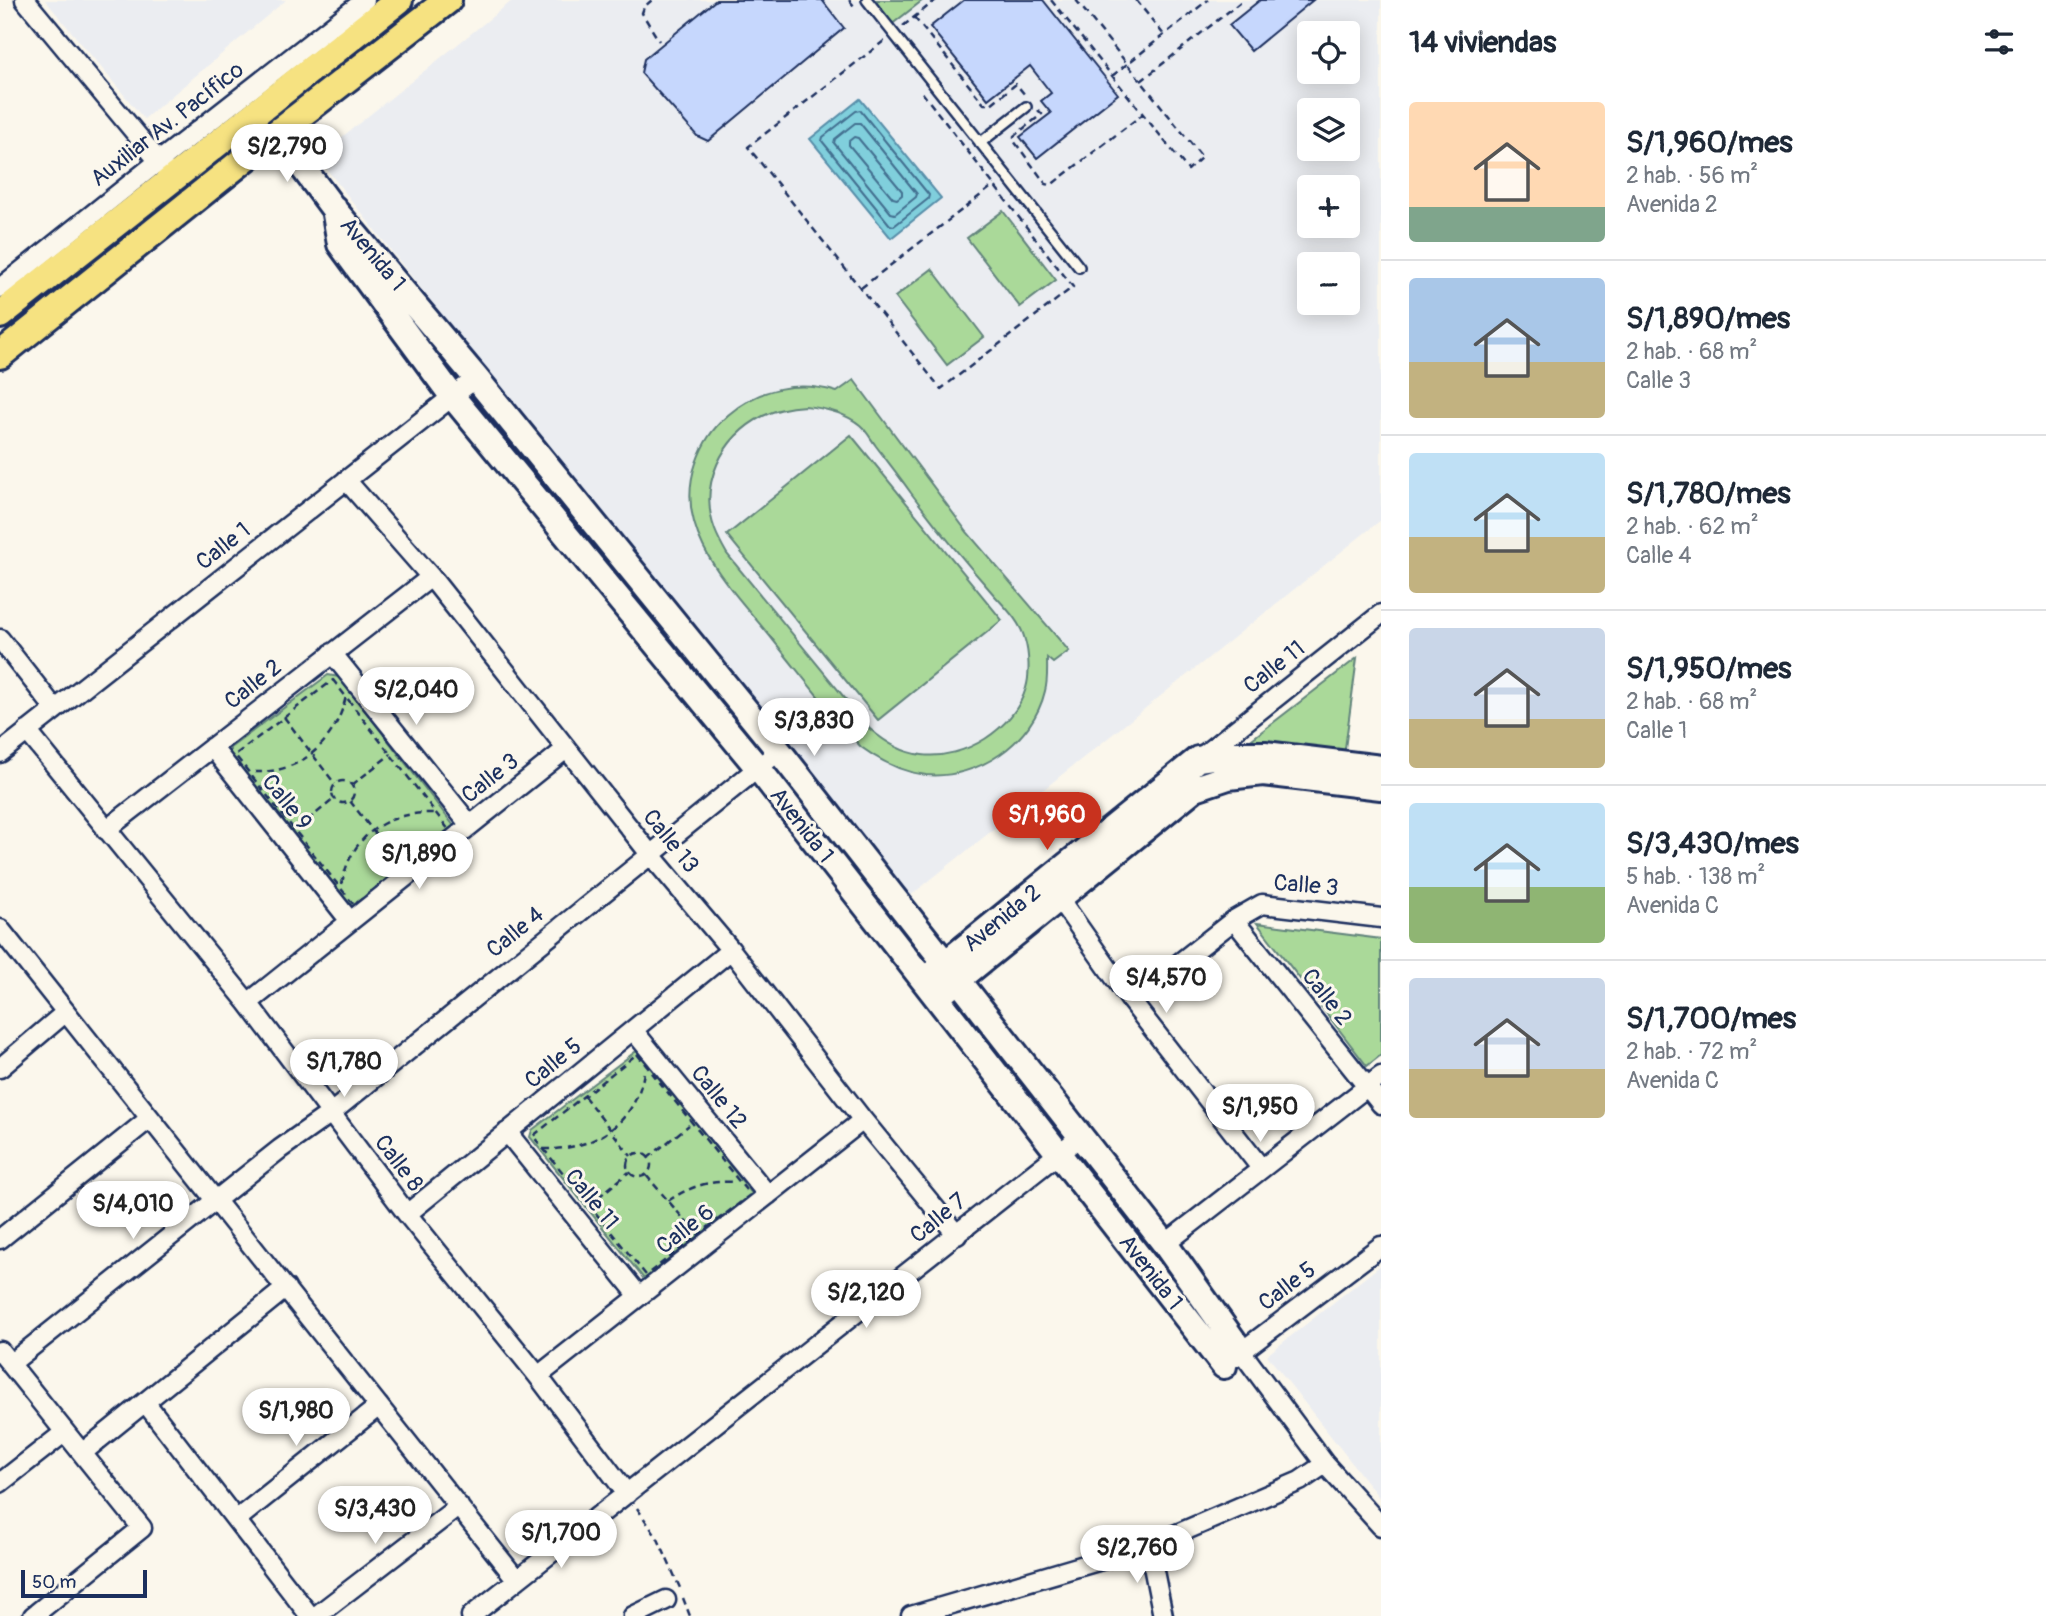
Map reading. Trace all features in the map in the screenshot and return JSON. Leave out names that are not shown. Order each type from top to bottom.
[{"type":"main road","points":[[0,316],[148,199],[166,170],[399,0]]},
{"type":"main road","points":[[0,355],[447,0]]},
{"type":"main road","points":[[148,199],[147,211],[150,217],[155,221],[167,223]]},
{"type":"street","points":[[25,0],[166,170]]},
{"type":"street","name":"Auxiliar Av. Pacífico","points":[[0,289],[166,170],[365,0]]},
{"type":"street","points":[[277,133],[333,208]]},
{"type":"street","name":"Avenida 1","points":[[333,208],[476,377],[779,751],[1081,1136],[1165,1244],[1232,1359]]},
{"type":"street","name":"Avenida 1","points":[[333,208],[340,244],[452,396],[758,768],[1058,1152],[1232,1359]]},
{"type":"street","name":"Calle 1","points":[[0,753],[476,377]]},
{"type":"street","name":"Calle 13","points":[[346,480],[431,577],[957,1235]]},
{"type":"street","name":"Calle 2","points":[[106,830],[431,577]]},
{"type":"street","name":"Calle 11","points":[[1198,759],[1377,623]]},
{"type":"street","points":[[0,639],[55,709]]},
{"type":"street","points":[[332,653],[470,825]]},
{"type":"street","name":"Calle 8","points":[[27,731],[248,1003],[407,1214],[538,1376],[628,1494]]},
{"type":"street","name":"Calle 9","points":[[212,747],[350,921]]},
{"type":"street","name":"Calle 3","points":[[248,1003],[566,749]]},
{"type":"street","name":"Calle 4","points":[[5,1357],[331,1113],[779,751]]},
{"type":"street","points":[[1198,759],[1233,754],[1265,754],[1381,768]]},
{"type":"street","name":"Avenida 2","points":[[930,989],[1053,890],[1198,759]]},
{"type":"street","name":"Avenida 2","points":[[1053,890],[1195,788],[1228,777],[1263,773],[1381,787]]},
{"type":"street","points":[[1053,890],[1131,1001],[1261,1168]]},
{"type":"street","name":"Calle 3","points":[[1131,1001],[1234,920],[1262,904],[1381,918]]},
{"type":"street","name":"Calle 2","points":[[1234,920],[1374,1082],[1381,1104]]},
{"type":"street","points":[[0,929],[517,1580]]},
{"type":"street","name":"Calle 5","points":[[407,1214],[731,950]]},
{"type":"street","points":[[0,1068],[66,1012]]},
{"type":"street","name":"Calle 12","points":[[633,1030],[768,1195]]},
{"type":"street","points":[[1165,1244],[1374,1082]]},
{"type":"street","points":[[4,1228],[149,1119]]},
{"type":"street","name":"Calle 6","points":[[538,1376],[863,1120]]},
{"type":"street","name":"Calle 11","points":[[507,1132],[639,1296]]},
{"type":"street","name":"Calle 7","points":[[481,1613],[517,1580],[1081,1136]]},
{"type":"street","name":"Calle 5","points":[[1232,1359],[1381,1246]]},
{"type":"street","points":[[82,1453],[286,1289]]},
{"type":"street","points":[[5,1357],[142,1528],[33,1616]]},
{"type":"street","points":[[1232,1359],[1381,1525]]},
{"type":"street","points":[[145,1402],[313,1616],[459,1506]]},
{"type":"street","points":[[236,1520],[379,1406]]},
{"type":"street","points":[[0,1483],[65,1432]]},
{"type":"street","points":[[911,1616],[961,1609],[1149,1546],[1300,1480],[1325,1464]]},
{"type":"street","points":[[1149,1546],[1163,1616]]},
{"type":"street","points":[[633,1616],[666,1600]]},
{"type":"lane","points":[[867,0],[1079,267]]},
{"type":"lane","points":[[980,143],[1026,107]]},
{"type":"path","points":[[652,0],[643,7],[642,13],[659,41]]},
{"type":"path","points":[[849,0],[858,10]]},
{"type":"path","points":[[917,86],[1073,287],[941,389],[748,147],[936,0]]},
{"type":"path","points":[[1051,0],[1188,170],[1202,157],[1076,0]]},
{"type":"path","points":[[1136,0],[1164,35]]},
{"type":"path","points":[[1112,76],[1208,0]]},
{"type":"path","points":[[1141,81],[1243,0]]},
{"type":"path","points":[[861,289],[994,185]]},
{"type":"path","points":[[333,680],[449,830],[355,905],[235,755],[284,717],[333,680]]},
{"type":"path","points":[[248,771],[282,769],[312,754],[331,734],[346,696]]},
{"type":"path","points":[[284,717],[335,784]]},
{"type":"path","points":[[352,786],[391,754]]},
{"type":"path","points":[[335,784],[346,782],[352,786],[354,793],[350,801]]},
{"type":"path","points":[[335,784],[331,792],[334,799],[340,803],[350,801]]},
{"type":"path","points":[[295,830],[334,799]]},
{"type":"path","points":[[350,801],[402,867]]},
{"type":"path","points":[[341,887],[348,862],[363,839],[373,830],[402,815],[436,813]]},
{"type":"path","points":[[637,1054],[750,1195],[646,1275],[533,1136],[584,1096],[637,1054]]},
{"type":"path","points":[[543,1149],[586,1144],[611,1130],[635,1101],[645,1065]]},
{"type":"path","points":[[584,1096],[631,1156]]},
{"type":"path","points":[[648,1158],[692,1123]]},
{"type":"path","points":[[640,1154],[648,1158],[650,1167],[646,1175],[634,1177],[629,1172],[628,1161],[631,1156],[640,1154]]},
{"type":"path","points":[[589,1205],[629,1172]]},
{"type":"path","points":[[646,1175],[697,1236]]},
{"type":"path","points":[[668,1201],[681,1192],[709,1183],[740,1183]]},
{"type":"path","points":[[628,1494],[658,1539],[690,1616]]},
{"type":"shaded area","points":[[45,0],[286,0],[144,119]]},
{"type":"shaded area","points":[[513,0],[1381,0],[1381,520],[905,900],[317,157]]},
{"type":"shaded area","points":[[1381,1265],[1381,1500],[1267,1355]]},
{"type":"green space","points":[[872,0],[923,0],[891,25]]},
{"type":"green space","points":[[1003,211],[1056,280],[1020,307],[967,238]]},
{"type":"green space","points":[[932,269],[984,337],[947,365],[895,297]]},
{"type":"green space","points":[[854,380],[967,532],[1069,651],[1053,663],[1047,658],[1046,687],[1039,709],[1016,741],[983,764],[965,771],[946,775],[917,774],[892,765],[861,747],[724,580],[699,537],[692,513],[690,489],[702,449],[722,420],[753,398],[779,389],[808,387],[837,392]],"holes":[[[805,406],[841,414],[862,427],[931,520],[1009,611],[1023,634],[1028,671],[1026,688],[1020,703],[999,729],[970,747],[938,755],[915,754],[894,746],[870,729],[727,554],[715,530],[710,513],[710,496],[717,464],[725,449],[748,425],[763,416]]]},
{"type":"green space","points":[[851,435],[1002,620],[878,720],[727,535]]},
{"type":"green space","points":[[1357,658],[1344,756],[1248,742]]},
{"type":"green space","points":[[328,675],[339,677],[454,826],[452,832],[356,910],[349,910],[230,757],[230,748]]},
{"type":"green space","points":[[1257,923],[1381,939],[1381,1055],[1367,1066]]},
{"type":"green space","points":[[635,1052],[640,1052],[753,1195],[751,1202],[650,1280],[644,1279],[530,1137],[532,1130]]},
{"type":"water","points":[[860,99],[941,198],[891,238],[810,139]]},
{"type":"building","points":[[716,0],[822,0],[844,28],[708,141],[697,136],[641,73],[644,59]]},
{"type":"building","points":[[964,0],[1043,0],[1118,94],[1037,158],[1020,137],[1051,113],[1041,101],[1051,93],[1030,66],[988,99],[930,27]]},
{"type":"building","points":[[1260,0],[1313,0],[1251,51],[1229,25]]}]
